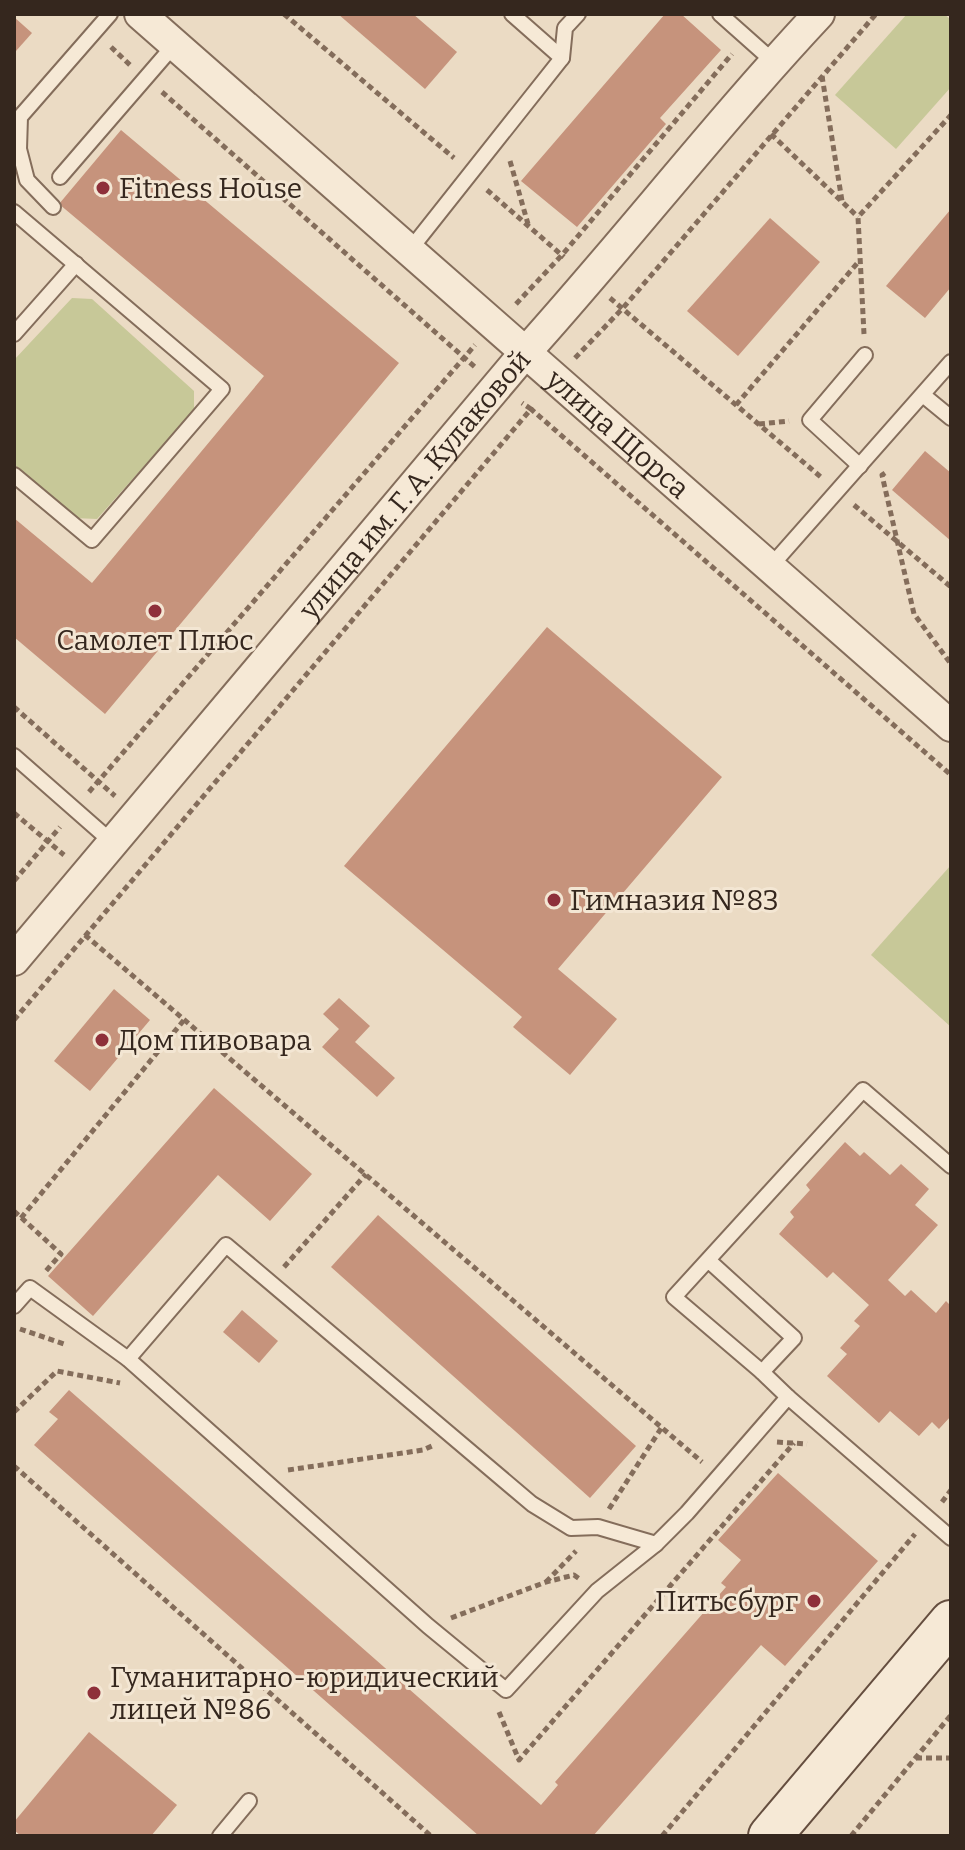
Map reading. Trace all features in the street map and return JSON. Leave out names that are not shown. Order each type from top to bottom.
[{"type":"main road","points":[[770,1836],[949,1629]]},
{"type":"street","name":"улица Щорса","points":[[140,14],[951,726]]},
{"type":"street","name":"улица им. Г. А. Кулаковой","points":[[14,960],[524,354],[589,282],[774,62],[819,14]]},
{"type":"lane","points":[[53,207],[27,180],[19,149],[20,117],[110,14]]},
{"type":"lane","points":[[512,14],[562,58]]},
{"type":"lane","points":[[720,14],[774,62]]},
{"type":"lane","points":[[409,251],[562,58],[565,28],[573,16]]},
{"type":"lane","points":[[60,177],[175,44]]},
{"type":"lane","points":[[14,212],[222,389],[92,540],[14,475]]},
{"type":"lane","points":[[14,334],[76,264]]},
{"type":"lane","points":[[860,466],[810,420],[865,355]]},
{"type":"lane","points":[[770,567],[951,362]]},
{"type":"lane","points":[[923,395],[951,418]]},
{"type":"lane","points":[[14,756],[113,843]]},
{"type":"lane","points":[[951,1166],[863,1090],[674,1297],[951,1538]]},
{"type":"lane","points":[[128,1359],[226,1245],[532,1504],[571,1528],[598,1527],[656,1544]]},
{"type":"lane","points":[[708,1260],[794,1338],[762,1372]]},
{"type":"lane","points":[[14,1306],[30,1288],[128,1359],[428,1626],[506,1690],[597,1591],[656,1544],[720,1477],[788,1397]]},
{"type":"lane","points":[[220,1836],[249,1801]]},
{"type":"path","points":[[284,14],[472,173],[479,183],[580,270],[589,282],[951,587]]},
{"type":"path","points":[[623,308],[876,14]]},
{"type":"path","points":[[14,1020],[531,409],[463,357],[94,33]]},
{"type":"path","points":[[562,255],[746,37]]},
{"type":"path","points":[[822,75],[842,201]]},
{"type":"path","points":[[858,217],[951,115]]},
{"type":"path","points":[[503,133],[528,225]]},
{"type":"path","points":[[771,134],[858,217],[865,355]]},
{"type":"path","points":[[736,405],[861,259]]},
{"type":"path","points":[[14,881],[463,357]]},
{"type":"path","points":[[893,465],[882,475],[914,614],[951,664]]},
{"type":"path","points":[[743,596],[951,775]]},
{"type":"path","points":[[14,707],[166,840]]},
{"type":"path","points":[[85,935],[745,1499]]},
{"type":"path","points":[[21,1218],[184,1020]]},
{"type":"path","points":[[271,1282],[366,1174]]},
{"type":"path","points":[[14,1211],[61,1254],[30,1288]]},
{"type":"path","points":[[14,1327],[71,1346]]},
{"type":"path","points":[[14,1412],[57,1371],[133,1385],[122,1375]]},
{"type":"path","points":[[257,1475],[423,1450],[455,1437]]},
{"type":"path","points":[[752,1439],[848,1448]]},
{"type":"path","points":[[497,1706],[519,1760],[794,1443]]},
{"type":"path","points":[[14,1466],[431,1836]]},
{"type":"path","points":[[662,1836],[951,1490]]},
{"type":"path","points":[[428,1626],[546,1582],[574,1575],[597,1591]]},
{"type":"path","points":[[851,1836],[951,1715]]},
{"type":"path","points":[[916,1758],[951,1758]]},
{"type":"green space","points":[[907,14],[944,14],[951,20],[951,87],[896,149],[835,95]]},
{"type":"green space","points":[[72,298],[92,299],[194,391],[194,410],[97,519],[74,518],[14,464],[14,360]]},
{"type":"green space","points":[[951,865],[951,1027],[871,955]]},
{"type":"building","points":[[338,14],[413,14],[457,52],[425,89]]},
{"type":"building","points":[[665,14],[681,14],[721,50],[660,118],[666,124],[577,227],[521,181]]},
{"type":"building","points":[[14,17],[32,33],[16,51],[14,49]]},
{"type":"building","points":[[121,130],[399,363],[105,714],[14,637],[14,518],[92,583],[264,376],[59,204]]},
{"type":"building","points":[[951,209],[951,287],[925,318],[886,286]]},
{"type":"building","points":[[770,218],[820,262],[738,356],[687,311]]},
{"type":"building","points":[[925,451],[951,473],[951,541],[892,490]]},
{"type":"building","points":[[547,627],[722,777],[558,969],[617,1019],[570,1075],[513,1027],[522,1017],[344,866]]},
{"type":"building","name":"Дом пивовара","points":[[114,989],[150,1020],[90,1091],[54,1061]]},
{"type":"building","points":[[339,998],[370,1026],[355,1042],[395,1078],[377,1097],[322,1047],[339,1029],[323,1014]]},
{"type":"building","points":[[214,1088],[312,1174],[270,1221],[218,1175],[93,1316],[48,1276]]},
{"type":"building","points":[[845,1142],[860,1156],[864,1152],[890,1175],[901,1164],[929,1189],[915,1205],[938,1225],[888,1280],[905,1296],[911,1290],[936,1313],[946,1301],[951,1306],[951,1416],[939,1429],[932,1422],[919,1436],[890,1411],[879,1423],[827,1376],[847,1354],[840,1348],[860,1326],[854,1321],[869,1305],[833,1272],[827,1278],[779,1234],[794,1217],[790,1212],[810,1190],[806,1185]]},
{"type":"building","points":[[378,1215],[636,1446],[590,1498],[331,1267]]},
{"type":"building","points":[[242,1310],[278,1341],[259,1363],[223,1332]]},
{"type":"building","points":[[69,1390],[541,1805],[558,1785],[555,1782],[726,1587],[721,1583],[741,1560],[718,1540],[778,1473],[878,1561],[785,1666],[761,1645],[593,1836],[479,1836],[34,1445],[58,1419],[49,1412]]},
{"type":"building","points":[[89,1732],[177,1805],[151,1836],[21,1836],[14,1830],[14,1822]]},
{"type":"place","name":"Fitness House","points":[[103,188]]},
{"type":"place","name":"Самолет Плюс","points":[[155,611]]},
{"type":"place","name":"Гимназия №83","points":[[554,900]]},
{"type":"place","name":"Дом пивовара","points":[[102,1040]]},
{"type":"place","name":"Питьсбург","points":[[814,1601]]},
{"type":"place","name":"Гуманитарно-юридический лицей №86","points":[[94,1693]]}]
